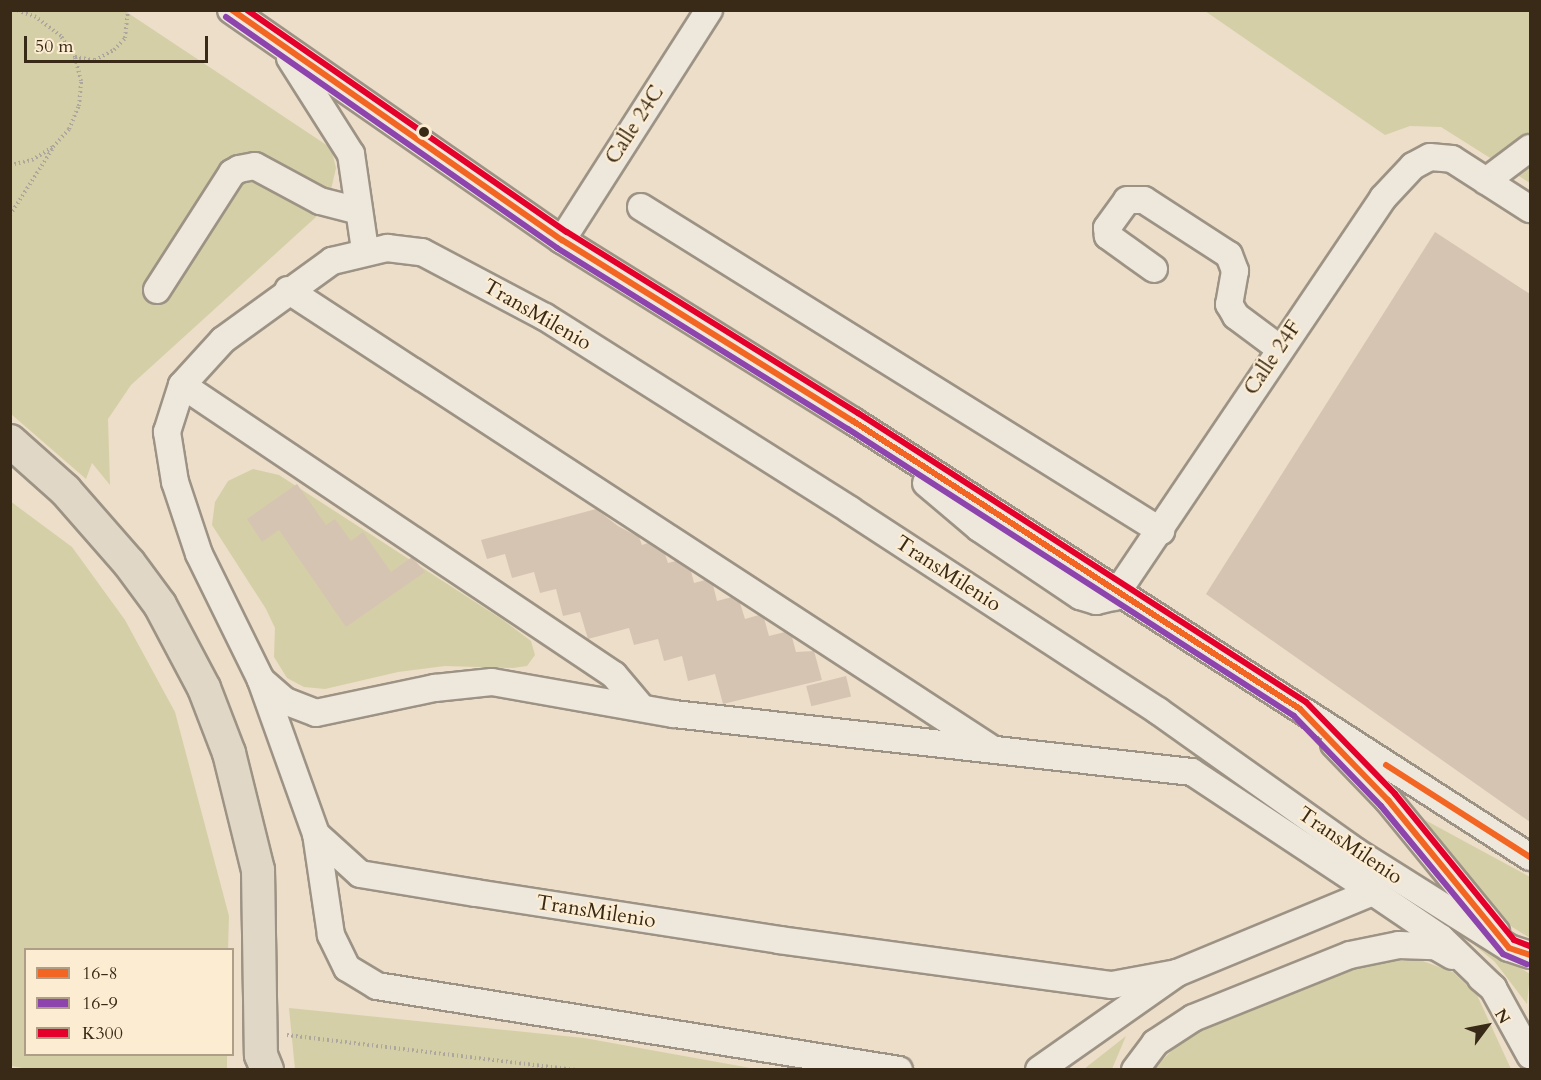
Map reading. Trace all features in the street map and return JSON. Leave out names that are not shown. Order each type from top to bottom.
[{"type":"main road","points":[[10,441],[65,490],[129,563],[160,605],[204,688],[229,753],[258,870],[264,1062]]},
{"type":"street","points":[[231,10],[562,240],[853,421],[979,528],[1080,596],[1106,600],[1120,592],[1530,857]]},
{"type":"street","name":"Calle 24C","points":[[562,240],[709,10]]},
{"type":"street","points":[[282,45],[351,154],[365,250]]},
{"type":"street","points":[[1530,148],[1486,182],[1530,209]]},
{"type":"street","name":"Calle 24F","points":[[1120,592],[1279,348],[1383,198],[1413,166],[1430,156],[1452,159],[1486,182]]},
{"type":"street","points":[[157,290],[232,173],[239,169],[255,166],[320,201],[359,211]]},
{"type":"street","points":[[1154,268],[1111,242],[1108,236],[1107,228],[1127,200],[1144,200],[1229,255],[1236,271],[1229,304],[1236,316],[1279,348]]},
{"type":"street","points":[[640,207],[1161,531]]},
{"type":"street","name":"TransMilenio","points":[[899,1070],[377,986],[347,968],[331,935],[316,834],[261,680],[199,554],[175,482],[167,432],[182,385],[223,340],[288,290],[332,261],[365,250],[422,252],[545,317],[1148,704],[1355,851],[1520,951]]},
{"type":"street","name":"TransMilenio","points":[[288,290],[995,751]]},
{"type":"street","points":[[182,385],[614,675],[642,708]]},
{"type":"street","name":"TransMilenio","points":[[261,680],[285,701],[316,713],[435,688],[492,682],[642,708],[995,751],[1192,772],[1441,938],[1493,988],[1530,1055]]},
{"type":"street","name":"TransMilenio","points":[[1300,709],[1388,800],[1520,951]]},
{"type":"street","name":"TransMilenio","points":[[316,834],[360,874],[778,940],[1112,985],[1177,973],[1373,892]]},
{"type":"street","name":"TransMilenio","points":[[1135,1070],[1155,1043],[1194,1018],[1350,955],[1399,945],[1436,946],[1493,988]]},
{"type":"street","name":"TransMilenio","points":[[1040,1070],[1177,973]]},
{"type":"path","points":[[10,214],[53,147],[69,129],[79,106],[81,81],[75,57],[61,36],[36,17],[17,10]]},
{"type":"path","points":[[75,57],[95,60],[114,50],[125,38],[128,10]]},
{"type":"path","points":[[10,165],[32,160],[53,147]]},
{"type":"path","points":[[264,1062],[278,1055],[280,1034],[578,1070]]},
{"type":"shaded area","points":[[10,11],[125,11],[331,148],[336,168],[327,207],[131,385],[108,419],[110,485],[92,463],[86,479],[11,414]]},
{"type":"shaded area","points":[[1205,11],[1530,11],[1530,183],[1441,127],[1410,126],[1385,135]]},
{"type":"shaded area","points":[[253,469],[279,475],[503,620],[531,641],[535,655],[527,666],[513,668],[445,666],[398,672],[325,689],[304,687],[287,678],[274,657],[275,628],[266,609],[212,525],[215,502],[228,481]]},
{"type":"shaded area","points":[[10,501],[72,547],[125,620],[175,712],[229,916],[228,948],[24,948],[24,1056],[227,1056],[227,1069],[34,1070],[11,1066]]},
{"type":"shaded area","points":[[1425,820],[1530,877],[1530,938],[1512,927],[1472,882]]},
{"type":"shaded area","points":[[1449,924],[1530,974],[1527,1004],[1495,962]]},
{"type":"shaded area","points":[[1420,960],[1453,972],[1477,995],[1511,1069],[1152,1070],[1191,1032],[1321,978],[1381,961]]},
{"type":"shaded area","points":[[289,1008],[584,1038],[756,1069],[295,1069]]},
{"type":"shaded area","points":[[1126,1036],[1112,1069],[1084,1069]]},
{"type":"building","points":[[1435,232],[1530,294],[1530,822],[1206,594]]},
{"type":"building","points":[[297,484],[326,525],[335,519],[351,541],[363,532],[391,572],[412,557],[425,572],[346,627],[279,530],[262,542],[247,519]]},
{"type":"building","points":[[596,509],[618,526],[639,537],[642,545],[648,543],[665,554],[668,563],[676,561],[691,571],[694,583],[705,580],[713,585],[717,601],[732,597],[740,603],[745,619],[759,615],[764,618],[769,636],[785,632],[792,637],[796,652],[814,651],[822,680],[723,704],[715,674],[688,681],[682,656],[664,661],[658,639],[634,645],[629,628],[588,639],[580,612],[563,616],[556,589],[540,593],[534,572],[512,578],[505,554],[487,559],[481,540]]},
{"type":"building","points":[[846,676],[851,696],[811,706],[806,686]]},
{"type":"transit line","name":"16-8","points":[[232,10],[562,240],[853,421],[1300,709],[1388,800],[1509,948],[1530,955]]},
{"type":"transit line","name":"K300","points":[[247,10],[567,232],[858,413],[1306,702],[1395,794],[1514,940],[1530,946]]},
{"type":"transit line","name":"16-9","points":[[226,17],[557,248],[848,429],[1294,716],[1381,806],[1503,954],[1527,964]]},
{"type":"transit line","name":"16-8","points":[[1386,765],[1530,857]]}]
